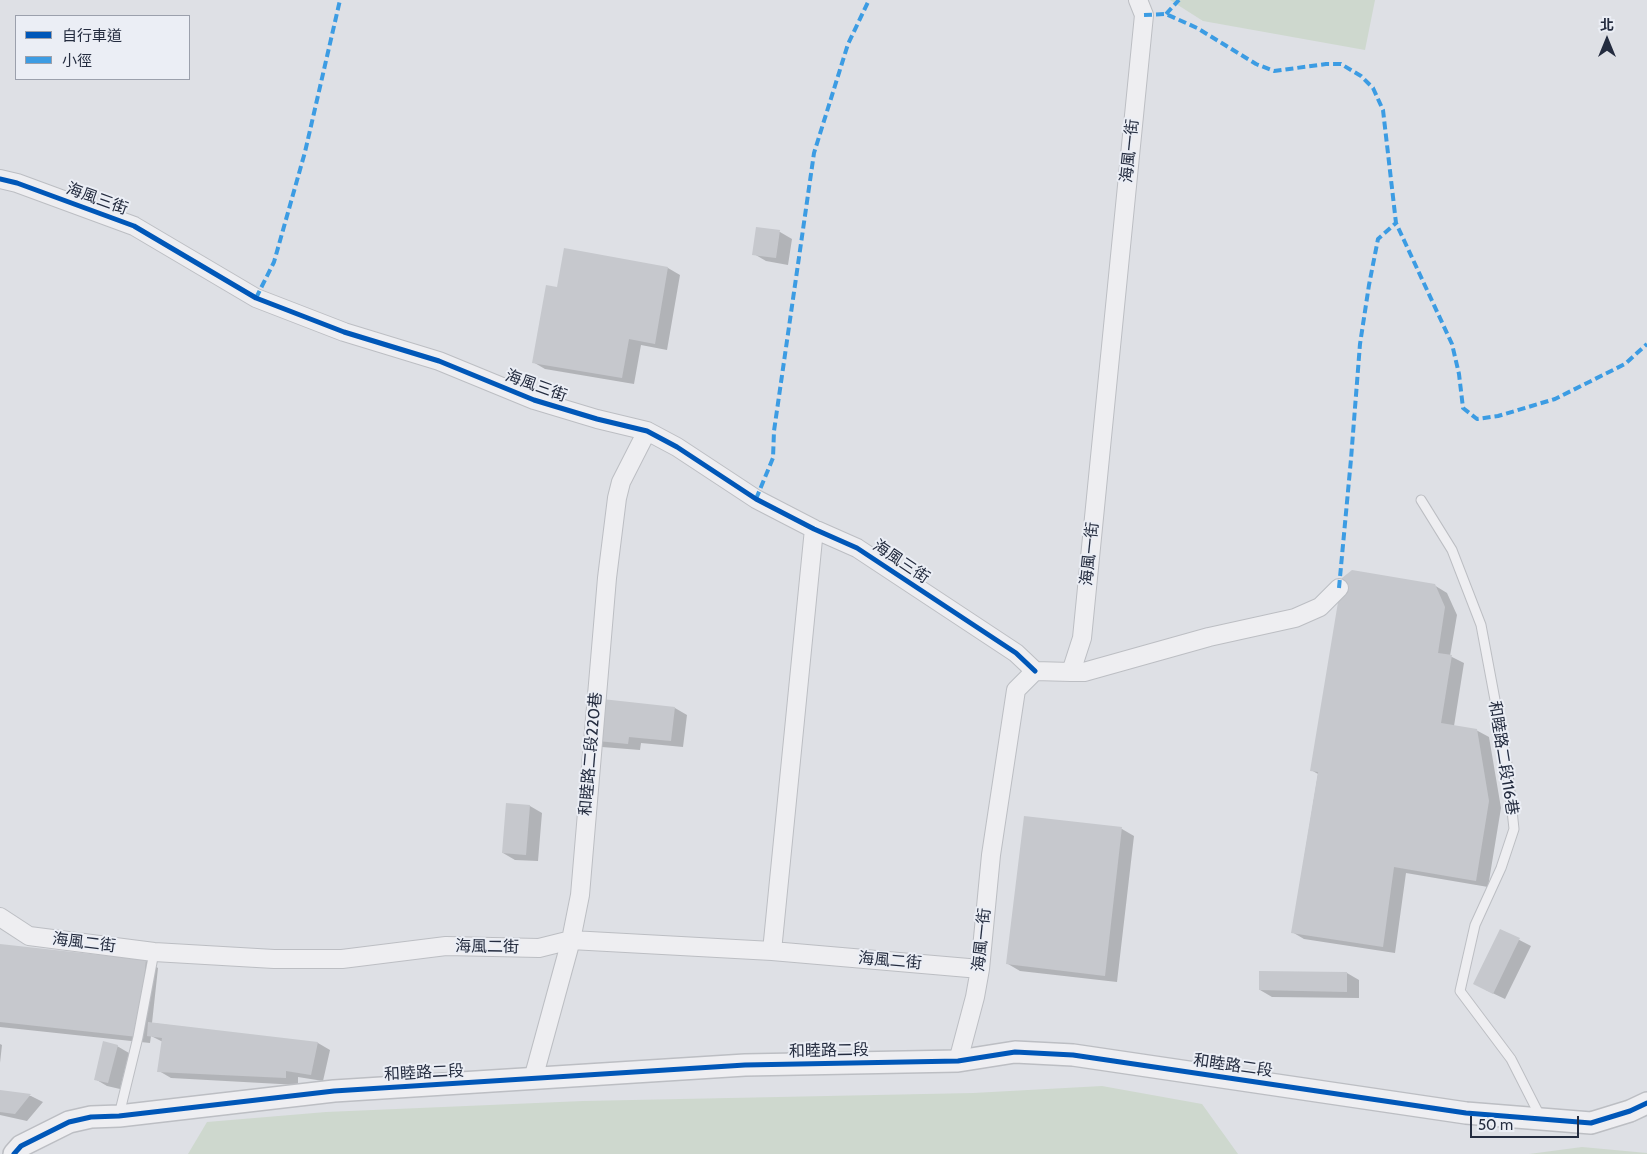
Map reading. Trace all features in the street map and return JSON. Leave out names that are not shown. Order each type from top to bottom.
[{"type":"street","name":"海風一街","points":[[1071,672],[1082,638],[1144,16],[1138,0]]},
{"type":"street","name":"海風三街","points":[[0,179],[17,183],[134,226],[256,298],[327,326],[439,361],[534,400],[597,419],[647,431],[677,447],[756,500],[857,548],[1016,653],[1035,671]]},
{"type":"street","name":"和睦路二段220巷","points":[[534,1079],[571,940],[580,895],[607,578],[617,498],[621,482],[647,431]]},
{"type":"street","points":[[772,952],[814,529]]},
{"type":"street","points":[[1035,671],[1084,672],[1209,637],[1295,618],[1320,607],[1339,588]]},
{"type":"street","name":"海風一街","points":[[958,1061],[975,997],[980,969],[991,855],[1016,690],[1035,671]]},
{"type":"street","name":"海風二街","points":[[0,917],[29,936],[154,952],[274,960],[342,959],[446,946],[539,948],[571,940],[772,952],[980,969]]},
{"type":"street","name":"和睦路二段","points":[[14,1154],[21,1146],[69,1122],[91,1117],[119,1116],[334,1091],[745,1065],[958,1061],[1015,1052],[1072,1055],[1466,1113],[1591,1123],[1647,1103]]},
{"type":"lane","name":"和睦路二段116巷","points":[[1421,500],[1452,550],[1481,625],[1507,764],[1514,829],[1501,868],[1475,925],[1460,991],[1511,1059],[1541,1118]]},
{"type":"lane","points":[[119,1116],[138,1037],[154,952]]},
{"type":"shaded area","points":[[1170,0],[1375,0],[1365,50],[1203,21]]},
{"type":"shaded area","points":[[1102,1086],[1202,1104],[1238,1154],[188,1154],[207,1122],[326,1112],[583,1101],[973,1093]]},
{"type":"shaded area","points":[[1582,1147],[1647,1153],[1647,1154],[1529,1154]]},
{"type":"building","points":[[756,227],[780,230],[776,258],[752,255]]},
{"type":"building","points":[[564,248],[668,267],[655,344],[629,339],[622,378],[532,363],[546,285],[557,287]]},
{"type":"building","points":[[1352,570],[1435,584],[1445,607],[1438,653],[1452,655],[1441,723],[1477,729],[1489,801],[1476,881],[1394,867],[1383,947],[1291,933],[1318,772],[1310,771],[1342,578]]},
{"type":"building","points":[[593,698],[675,707],[671,741],[629,737],[628,744],[588,740]]},
{"type":"building","points":[[506,803],[530,805],[526,855],[502,853]]},
{"type":"building","points":[[1024,816],[1122,827],[1105,976],[1006,964]]},
{"type":"building","points":[[1500,929],[1520,938],[1493,994],[1473,984]]},
{"type":"building","points":[[0,944],[146,960],[138,1037],[0,1022]]},
{"type":"building","points":[[1259,971],[1347,972],[1347,992],[1259,990]]},
{"type":"building","points":[[148,1022],[318,1042],[311,1075],[286,1071],[286,1078],[157,1072],[162,1038],[147,1036]]},
{"type":"building","points":[[103,1041],[118,1045],[108,1083],[94,1080]]},
{"type":"building","points":[[0,1090],[31,1094],[15,1114],[0,1112]]},
{"type":"marked path","points":[[256,298],[274,262],[305,152],[340,0]]},
{"type":"marked path","points":[[756,499],[773,458],[774,431],[814,153],[848,44],[869,0]]},
{"type":"marked path","points":[[1166,14],[1179,0]]},
{"type":"marked path","points":[[1144,15],[1166,14],[1197,28],[1256,64],[1274,71],[1326,64],[1341,64],[1361,76],[1373,88],[1383,110],[1396,223],[1452,344],[1459,374],[1463,408],[1477,419],[1498,416],[1555,399],[1625,364],[1647,344]]},
{"type":"marked path","points":[[1339,588],[1360,344],[1369,285],[1378,239],[1396,223]]},
{"type":"cycle path","points":[[0,179],[17,183],[134,226],[256,298],[344,332],[439,361],[534,400],[597,419],[647,431],[677,447],[756,499],[814,529],[857,548],[1016,653],[1035,671]]},
{"type":"cycle path","points":[[14,1154],[21,1146],[69,1122],[91,1117],[119,1116],[334,1091],[745,1065],[958,1061],[1015,1052],[1073,1055],[1466,1113],[1591,1123],[1630,1111],[1647,1103]]}]
